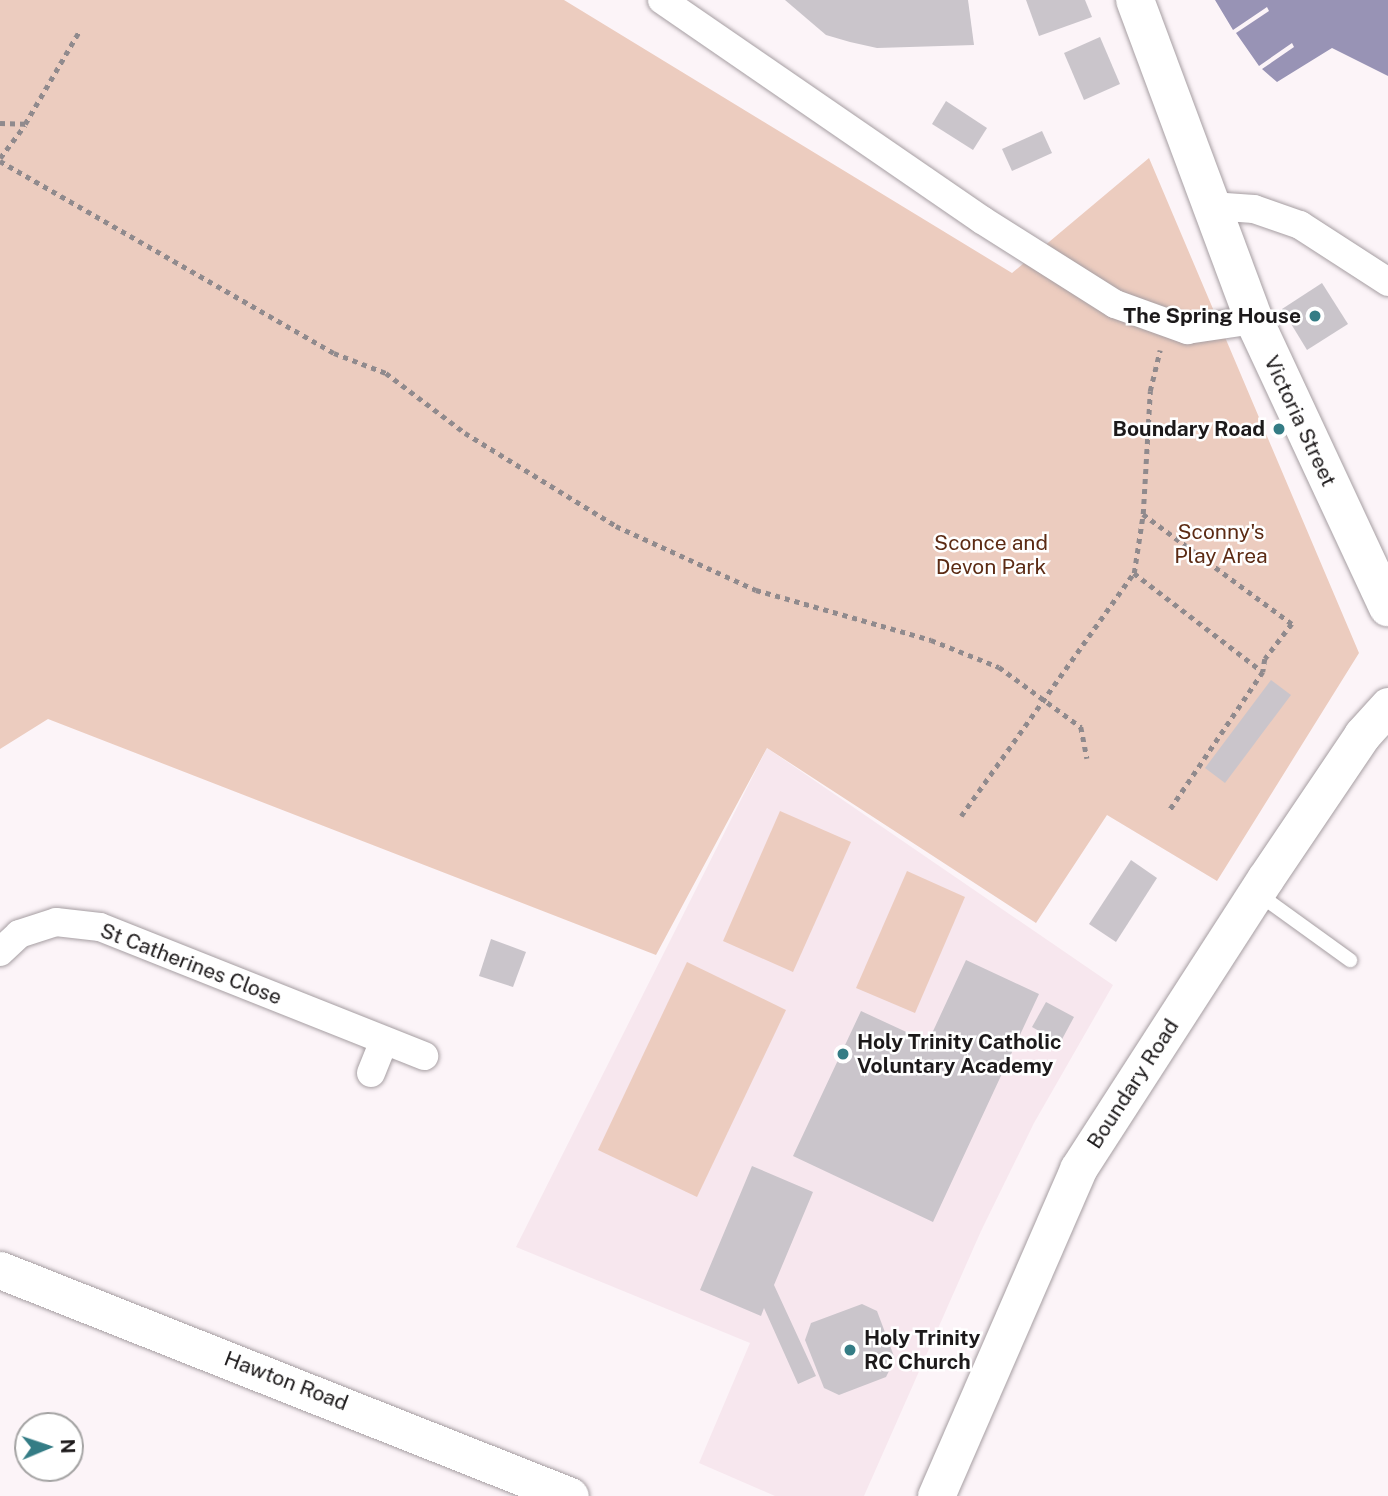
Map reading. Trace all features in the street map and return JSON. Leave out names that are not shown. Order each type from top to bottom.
[{"type":"main road","name":"Victoria Street","points":[[1135,0],[1254,320],[1388,607]]},
{"type":"street","points":[[662,0],[982,220],[1104,297],[1187,330],[1254,320]]},
{"type":"street","points":[[1211,206],[1254,209],[1300,225],[1388,282]]},
{"type":"street","name":"Boundary Road","points":[[936,1496],[1078,1169],[1256,892],[1362,735],[1388,706]]},
{"type":"street","name":"St Catherines Close","points":[[0,952],[19,934],[56,922],[100,927],[424,1056]]},
{"type":"street","points":[[371,1073],[384,1040]]},
{"type":"street","name":"Hawton Road","points":[[0,1269],[570,1496]]},
{"type":"lane","points":[[1256,892],[1350,960]]},
{"type":"path","points":[[80,30],[25,124],[0,160],[334,353],[386,373],[465,433],[615,526],[757,590],[931,640],[999,667],[1045,697],[1081,727],[1087,758]]},
{"type":"path","points":[[0,123],[25,124]]},
{"type":"path","points":[[961,816],[1134,573],[1143,514],[1150,391],[1158,351],[1187,330]]},
{"type":"path","points":[[1143,514],[1292,624],[1265,659],[1263,673],[1170,810]]},
{"type":"path","points":[[1134,573],[1263,673]]},
{"type":"shaded area","points":[[1215,0],[1388,0],[1388,76],[1332,48],[1277,82],[1262,69],[1294,47],[1292,43],[1259,66],[1236,33],[1269,11],[1267,7],[1233,30]]},
{"type":"shaded area","name":"Holy Trinity Catholic Voluntary Academy","points":[[767,748],[1113,985],[1034,1123],[981,1231],[864,1496],[775,1496],[699,1463],[750,1343],[516,1247]]},
{"type":"green space","name":"Sconce and Devon Park","points":[[0,0],[564,0],[1012,273],[1149,158],[1359,653],[1217,881],[1107,815],[1036,923],[767,748],[656,955],[48,719],[0,749]]},
{"type":"green space","points":[[780,811],[851,842],[793,972],[723,941]]},
{"type":"green space","points":[[907,871],[965,897],[915,1013],[856,988]]},
{"type":"green space","points":[[687,962],[786,1010],[697,1197],[598,1150]]},
{"type":"building","points":[[785,0],[968,0],[974,45],[877,48],[850,42],[826,35]]},
{"type":"building","points":[[1026,0],[1085,0],[1092,17],[1039,36]]},
{"type":"building","points":[[1100,37],[1120,84],[1084,100],[1064,53]]},
{"type":"building","points":[[946,101],[987,128],[973,150],[932,124]]},
{"type":"building","points":[[1042,131],[1052,153],[1012,171],[1002,149]]},
{"type":"building","name":"The Spring House","points":[[1322,283],[1348,324],[1307,350],[1282,309]]},
{"type":"building","points":[[1271,680],[1291,695],[1225,783],[1205,768]]},
{"type":"building","points":[[1131,860],[1157,878],[1116,942],[1089,924]]},
{"type":"building","points":[[491,939],[526,952],[513,987],[479,976]]},
{"type":"building","points":[[966,960],[1039,994],[933,1222],[793,1156],[861,1011],[928,1042]]},
{"type":"building","points":[[1046,1002],[1074,1017],[1060,1043],[1032,1027]]},
{"type":"building","points":[[752,1166],[813,1192],[774,1285],[816,1376],[798,1384],[764,1308],[761,1316],[700,1290]]},
{"type":"building","name":"Holy Trinity RC Church","points":[[862,1304],[877,1311],[895,1359],[886,1377],[839,1395],[824,1388],[805,1340],[811,1323]]},
{"type":"place","name":"The Spring House","points":[[1315,316]]},
{"type":"place","name":"Boundary Road","points":[[1279,429]]},
{"type":"place","name":"Holy Trinity Catholic Voluntary Academy","points":[[843,1054]]},
{"type":"place","name":"Holy Trinity RC Church","points":[[850,1350]]},
{"type":"park label","name":"Sconny's Play Area","points":[[1221,544]]}]
